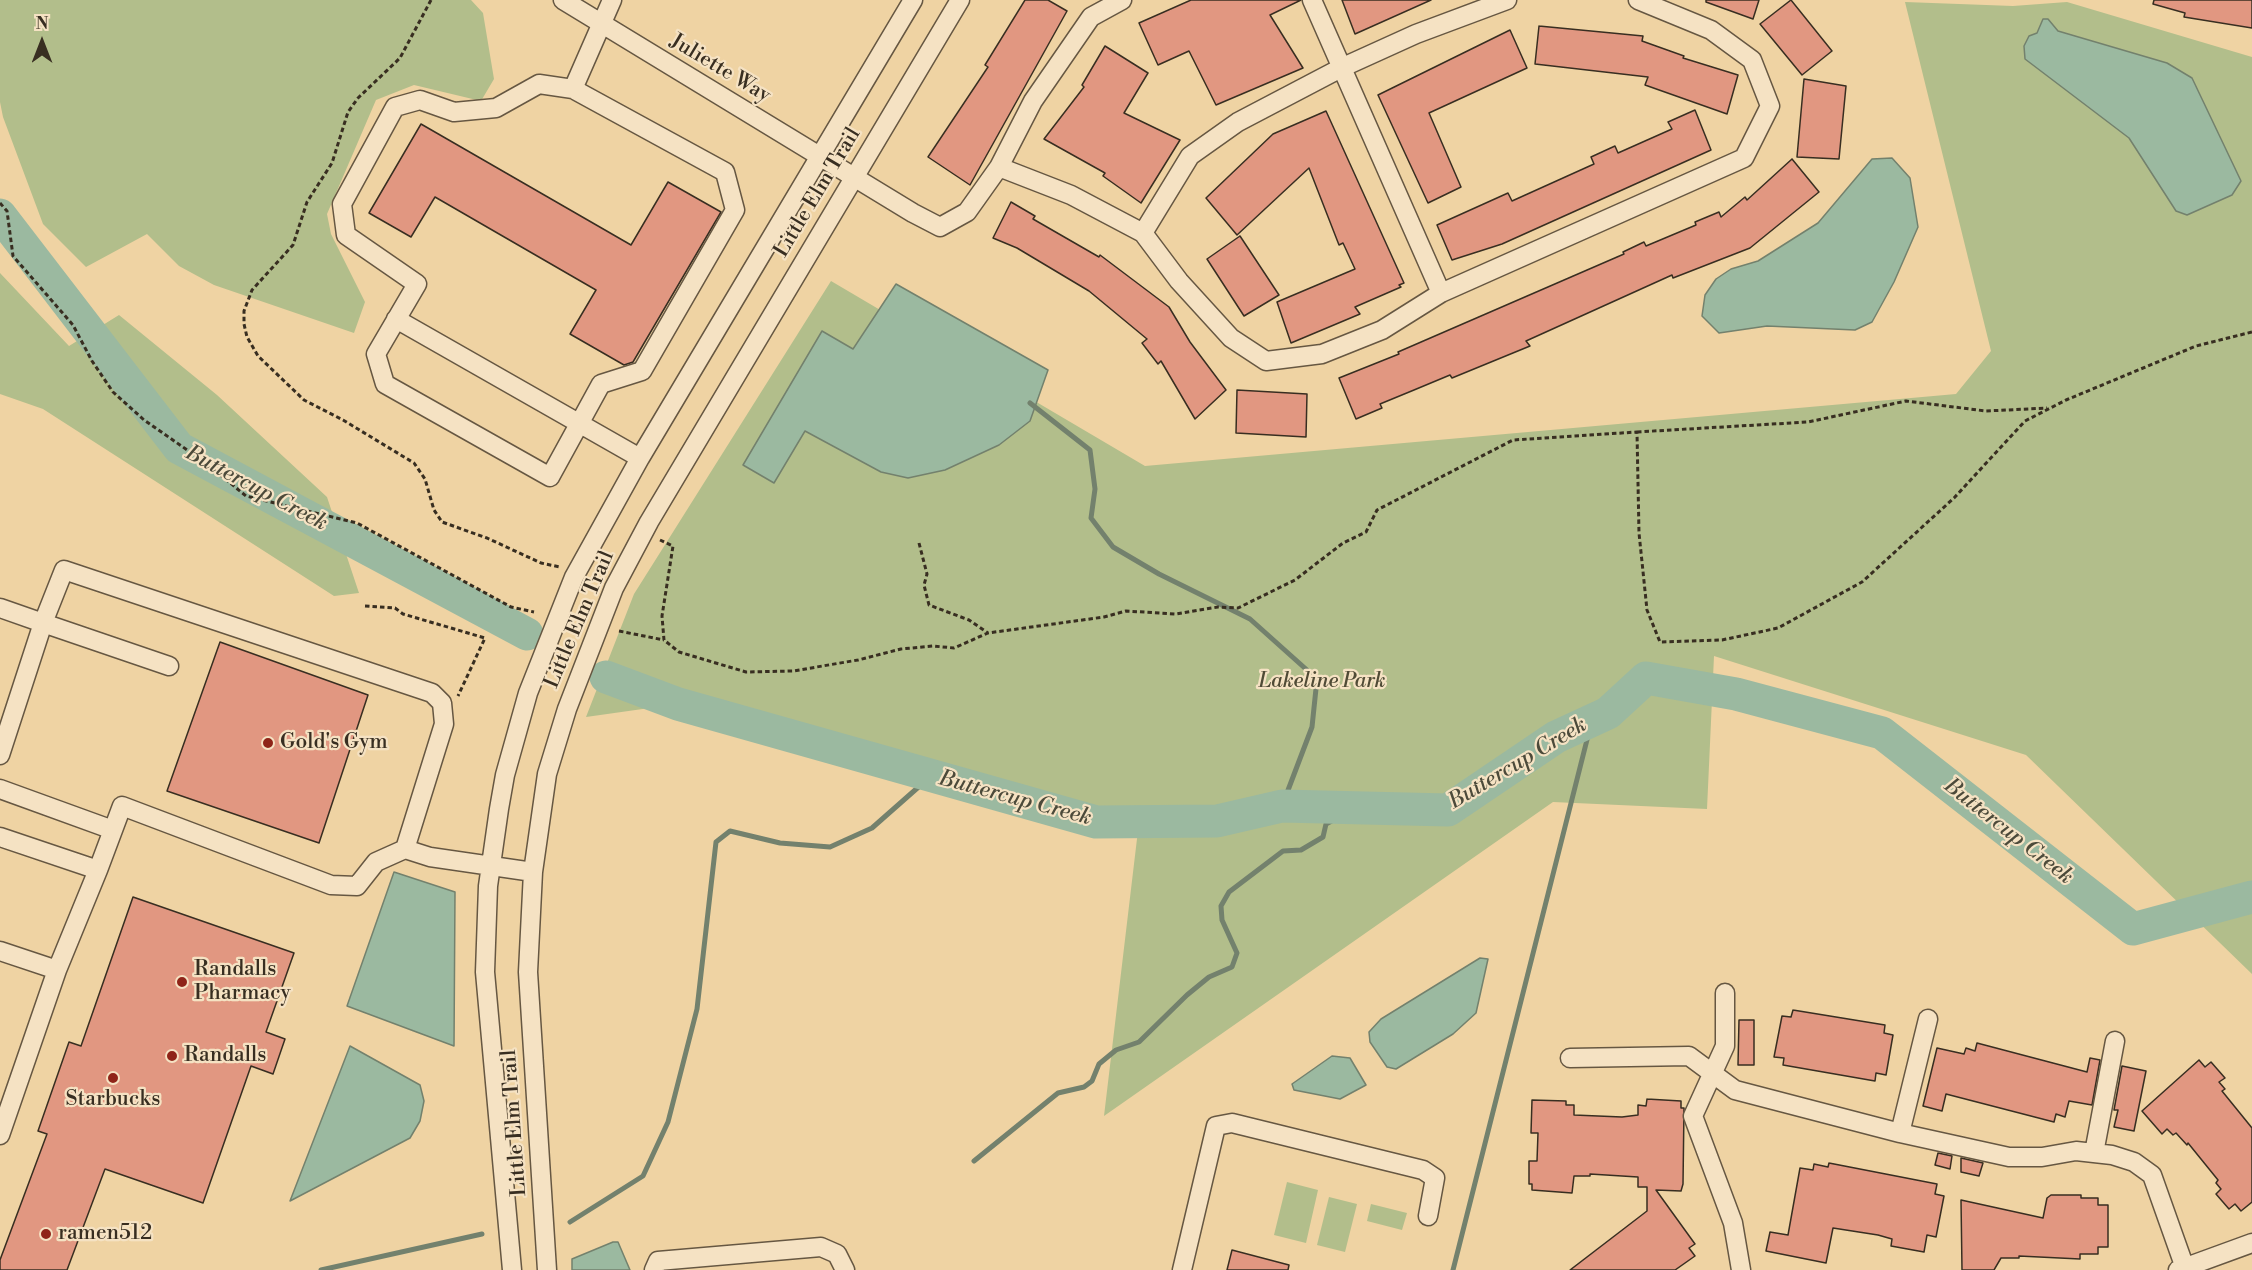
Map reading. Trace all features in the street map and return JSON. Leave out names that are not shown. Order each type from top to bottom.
[{"type":"street","name":"Juliette Way","points":[[563,0],[913,213],[940,226],[967,212],[999,167]]},
{"type":"street","points":[[573,89],[612,0]]},
{"type":"street","name":"Little Elm Trail","points":[[512,1270],[485,972],[491,866],[505,775],[528,693],[574,577],[640,458],[913,0]]},
{"type":"street","name":"Little Elm Trail","points":[[547,1270],[528,972],[533,872],[547,774],[567,709],[614,588],[655,512],[960,0]]},
{"type":"street","points":[[1122,0],[1091,17],[1033,101],[999,167],[1071,195],[1143,233],[1179,280],[1231,338],[1266,361],[1322,354],[1382,330],[1441,293],[1744,159],[1770,106],[1752,60],[1711,30],[1638,0]]},
{"type":"street","points":[[1312,0],[1441,293]]},
{"type":"street","points":[[1143,233],[1190,156],[1238,122],[1341,68],[1416,34],[1507,0]]},
{"type":"street","points":[[539,84],[573,89],[725,172],[735,210],[642,371],[601,384],[550,477],[385,384],[376,354],[396,319],[417,284],[346,235],[342,204],[395,107],[420,100],[454,112],[496,108],[539,84]]},
{"type":"street","points":[[396,319],[640,458]]},
{"type":"street","points":[[0,755],[43,623],[64,570],[432,693],[442,703],[444,724],[405,849]]},
{"type":"street","points":[[0,608],[169,666]]},
{"type":"street","points":[[0,789],[113,830]]},
{"type":"street","points":[[0,1135],[57,970],[122,806],[331,885],[357,886],[376,862],[405,849],[430,857],[533,872]]},
{"type":"street","points":[[0,837],[98,870]]},
{"type":"street","points":[[0,951],[57,970]]},
{"type":"street","points":[[1725,993],[1725,1046],[1693,1116],[1733,1223],[1741,1270]]},
{"type":"street","points":[[1900,1133],[1928,1019]]},
{"type":"street","points":[[2094,1153],[2115,1041]]},
{"type":"street","points":[[1570,1058],[1689,1056],[1735,1090],[1900,1133],[2009,1158],[2076,1151],[2112,1155],[2134,1162],[2151,1175],[2182,1269],[2252,1243]]},
{"type":"street","points":[[1182,1270],[1216,1126],[1232,1123],[1423,1170],[1435,1178],[1428,1216]]},
{"type":"street","points":[[654,1270],[658,1261],[821,1247],[837,1254],[845,1270]]},
{"type":"path","points":[[431,0],[414,37],[400,58],[358,98],[348,112],[332,163],[307,202],[293,245],[252,290],[244,311],[244,324],[247,337],[258,356],[297,395],[414,463],[425,479],[434,510],[442,522],[487,538],[541,563],[562,568]]},
{"type":"path","points":[[0,203],[7,211],[13,256],[73,325],[92,362],[112,392],[144,420],[206,463],[246,496],[357,523],[511,607],[534,612]]},
{"type":"path","points":[[1637,432],[1639,533],[1647,610],[1655,632],[1660,642],[1722,640],[1778,628],[1862,582],[1954,498],[2025,421],[2049,408],[2196,346],[2252,332]]},
{"type":"path","points":[[619,631],[664,640],[679,652],[746,672],[793,671],[858,660],[901,649],[933,646],[954,648],[988,633],[1104,617],[1126,611],[1176,614],[1218,607],[1238,608],[1295,580],[1343,543],[1366,532],[1377,510],[1513,440],[1808,422],[1906,401],[1986,411],[2049,408]]},
{"type":"path","points":[[662,541],[673,546],[662,616],[664,640]]},
{"type":"path","points":[[918,543],[927,574],[924,585],[929,605],[969,620],[988,633]]},
{"type":"path","points":[[365,606],[394,608],[403,614],[485,638],[460,695],[442,703]]},
{"type":"green space","points":[[0,0],[471,0],[483,13],[494,79],[481,101],[414,85],[376,100],[327,214],[331,234],[365,302],[354,333],[214,285],[179,266],[147,234],[86,267],[43,224],[3,117],[0,102]]},
{"type":"green space","name":"Lakeline Park","points":[[1905,2],[2013,6],[2067,2],[2252,57],[2252,974],[2026,755],[1714,656],[1707,809],[1553,802],[1104,1116],[1139,822],[678,704],[586,717],[634,594],[831,281],[1145,466],[1956,394],[1991,351]]},
{"type":"green space","points":[[0,273],[69,346],[119,315],[217,395],[327,497],[359,593],[334,596],[43,409],[0,394]]},
{"type":"green space","points":[[1287,1182],[1318,1190],[1306,1243],[1274,1235]]},
{"type":"green space","points":[[1329,1197],[1357,1204],[1345,1252],[1317,1245]]},
{"type":"green space","points":[[1371,1204],[1407,1213],[1402,1230],[1367,1221]]},
{"type":"shaded area","points":[[2043,19],[2048,19],[2058,31],[2167,63],[2192,78],[2241,181],[2232,195],[2187,215],[2176,211],[2129,138],[2025,59],[2024,46],[2029,36],[2037,33]]},
{"type":"shaded area","points":[[1892,158],[1910,178],[1918,227],[1894,282],[1872,322],[1855,330],[1767,326],[1719,333],[1702,316],[1705,295],[1716,279],[1731,269],[1758,261],[1818,223],[1872,159]]},
{"type":"shaded area","points":[[896,284],[1048,370],[1030,421],[999,445],[945,470],[908,478],[881,472],[805,431],[774,483],[743,465],[822,331],[853,349]]},
{"type":"shaded area","points":[[394,872],[455,892],[454,1046],[347,1006]]},
{"type":"shaded area","points":[[1480,958],[1488,959],[1476,1013],[1453,1034],[1396,1069],[1387,1067],[1370,1042],[1369,1032],[1381,1019]]},
{"type":"shaded area","points":[[350,1046],[420,1085],[424,1101],[420,1121],[410,1138],[290,1201]]},
{"type":"shaded area","points":[[1332,1056],[1350,1058],[1366,1085],[1340,1099],[1294,1090],[1292,1084]]},
{"type":"shaded area","points":[[618,1242],[630,1270],[572,1270],[572,1259]]},
{"type":"building","points":[[1025,0],[1048,0],[1067,11],[970,185],[928,157],[988,67],[985,65]]},
{"type":"building","points":[[1191,0],[1301,0],[1270,15],[1303,68],[1216,105],[1189,51],[1158,65],[1139,23]]},
{"type":"building","points":[[1342,0],[1431,0],[1355,34]]},
{"type":"building","points":[[1706,0],[1759,0],[1753,19],[1706,2]]},
{"type":"building","points":[[1791,0],[1832,51],[1802,75],[1760,24]]},
{"type":"building","points":[[2154,0],[2252,0],[2252,28],[2184,17],[2185,13],[2153,4]]},
{"type":"building","points":[[1539,26],[1643,36],[1642,41],[1684,56],[1683,58],[1738,75],[1727,114],[1645,85],[1648,77],[1535,64]]},
{"type":"building","points":[[1510,30],[1527,68],[1429,113],[1461,187],[1428,203],[1378,95]]},
{"type":"building","points":[[1105,46],[1148,73],[1124,113],[1180,140],[1141,203],[1103,176],[1105,173],[1044,139],[1084,87],[1082,85]]},
{"type":"building","points":[[1804,79],[1846,86],[1839,159],[1797,157]]},
{"type":"building","points":[[1695,110],[1711,150],[1502,244],[1452,260],[1437,225],[1508,193],[1512,201],[1594,164],[1591,157],[1615,146],[1618,153],[1672,129],[1668,122]]},
{"type":"building","points":[[1326,111],[1404,283],[1399,285],[1401,287],[1355,307],[1360,314],[1291,343],[1277,302],[1355,269],[1343,243],[1339,245],[1309,168],[1237,235],[1206,198],[1273,134]]},
{"type":"building","points":[[421,124],[631,245],[668,182],[721,212],[633,362],[624,365],[570,334],[596,290],[435,197],[411,237],[369,213]]},
{"type":"building","points":[[1792,159],[1819,192],[1750,248],[1673,278],[1672,275],[1526,341],[1530,346],[1452,378],[1450,375],[1380,404],[1382,408],[1356,419],[1339,378],[1399,354],[1398,352],[1624,254],[1623,252],[1644,242],[1646,246],[1696,225],[1695,222],[1719,212],[1721,217],[1745,197],[1747,200]]},
{"type":"building","points":[[1011,202],[1035,216],[1033,219],[1099,257],[1100,255],[1169,307],[1190,342],[1226,390],[1195,419],[1161,361],[1158,364],[1142,343],[1147,339],[1089,291],[1017,248],[993,238]]},
{"type":"building","points":[[1240,236],[1279,295],[1244,316],[1207,259]]},
{"type":"building","points":[[1237,390],[1307,394],[1306,437],[1236,433]]},
{"type":"building","name":"Gold's Gym","points":[[220,642],[368,695],[319,843],[167,791]]},
{"type":"building","name":"Randalls","points":[[133,897],[294,953],[266,1032],[285,1039],[273,1074],[251,1066],[203,1203],[105,1169],[67,1270],[0,1270],[0,1260],[47,1134],[38,1131],[69,1042],[81,1046]]},
{"type":"building","points":[[1793,1010],[1885,1025],[1884,1033],[1893,1035],[1886,1075],[1876,1073],[1875,1081],[1783,1065],[1784,1058],[1774,1057],[1782,1016],[1791,1017]]},
{"type":"building","points":[[1739,1020],[1754,1020],[1754,1065],[1738,1065]]},
{"type":"building","points":[[1977,1043],[2087,1072],[2090,1058],[2100,1060],[2092,1105],[2069,1101],[2065,1117],[2056,1114],[2054,1122],[1946,1094],[1942,1111],[1923,1106],[1937,1048],[1964,1054],[1966,1048],[1975,1051]]},
{"type":"building","points":[[2199,1060],[2205,1067],[2211,1062],[2225,1078],[2219,1082],[2225,1089],[2222,1091],[2252,1128],[2252,1202],[2241,1211],[2235,1204],[2229,1209],[2216,1194],[2221,1189],[2216,1183],[2218,1180],[2188,1143],[2187,1145],[2176,1133],[2173,1135],[2167,1129],[2162,1134],[2142,1111]]},
{"type":"building","points":[[2122,1066],[2146,1071],[2134,1131],[2114,1127],[2118,1110],[2114,1110]]},
{"type":"building","points":[[1647,1099],[1681,1101],[1681,1108],[1684,1108],[1681,1191],[1656,1190],[1695,1244],[1689,1248],[1695,1256],[1675,1270],[1570,1270],[1647,1211],[1647,1187],[1638,1187],[1638,1177],[1590,1174],[1590,1176],[1574,1176],[1572,1193],[1532,1190],[1532,1184],[1529,1184],[1529,1161],[1537,1161],[1538,1133],[1531,1133],[1532,1100],[1566,1101],[1566,1105],[1574,1105],[1574,1115],[1622,1117],[1638,1115],[1638,1105],[1646,1106]]},
{"type":"building","points":[[1938,1153],[1952,1156],[1950,1169],[1935,1165]]},
{"type":"building","points":[[1961,1158],[1983,1163],[1979,1176],[1961,1172]]},
{"type":"building","points":[[1829,1163],[1937,1184],[1935,1194],[1944,1196],[1936,1237],[1927,1235],[1924,1252],[1891,1246],[1892,1239],[1878,1235],[1833,1228],[1826,1263],[1766,1251],[1770,1232],[1788,1235],[1800,1168],[1813,1170],[1814,1164],[1828,1167]]},
{"type":"building","points":[[2051,1195],[2081,1195],[2081,1198],[2098,1198],[2098,1205],[2108,1205],[2108,1247],[2098,1247],[2098,1254],[2080,1254],[2080,1259],[2019,1256],[2019,1258],[2001,1258],[1994,1270],[1962,1270],[1961,1200],[2043,1218],[2047,1198]]},
{"type":"building","points":[[1232,1250],[1289,1265],[1288,1270],[1227,1270]]},
{"type":"waterway","name":"Buttercup Creek","points":[[0,215],[179,448],[527,634]]},
{"type":"waterway","points":[[1030,403],[1090,450],[1095,489],[1091,518],[1113,547],[1159,574],[1250,619],[1317,679],[1312,727],[1282,806]]},
{"type":"waterway","name":"Buttercup Creek","points":[[606,677],[678,704],[1096,822],[1217,821],[1282,806],[1448,810],[1556,737],[1608,713],[1646,678],[1736,694],[1882,733],[2133,929],[2252,897]]},
{"type":"waterway","points":[[1453,1270],[1592,720]]},
{"type":"waterway","points":[[570,1222],[643,1176],[668,1122],[697,1009],[716,842],[730,831],[780,843],[830,847],[872,828],[931,776]]},
{"type":"waterway","points":[[974,1161],[1058,1093],[1084,1087],[1092,1081],[1099,1064],[1116,1050],[1139,1042],[1209,977],[1232,967],[1237,953],[1222,920],[1221,906],[1229,892],[1283,851],[1301,850],[1323,837],[1326,824],[1356,808]]},
{"type":"waterway","points":[[321,1270],[482,1234]]},
{"type":"place","name":"Gold's Gym","points":[[268,743]]},
{"type":"place","name":"Randalls Pharmacy","points":[[182,982]]},
{"type":"place","name":"Randalls","points":[[172,1056]]},
{"type":"place","name":"Starbucks","points":[[113,1078]]},
{"type":"place","name":"ramen512","points":[[46,1234]]}]
